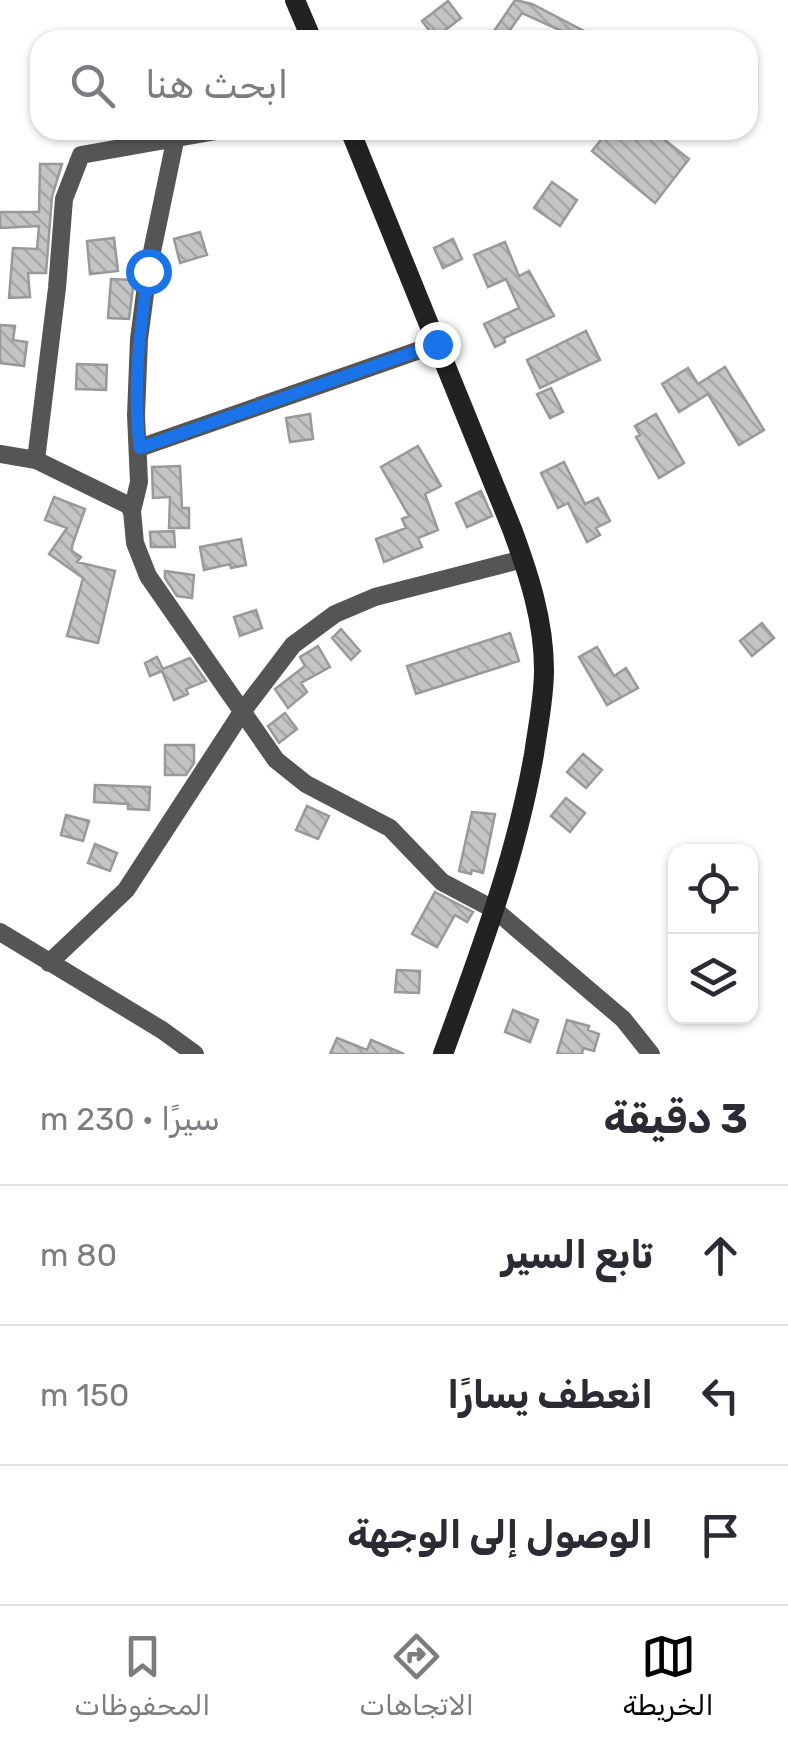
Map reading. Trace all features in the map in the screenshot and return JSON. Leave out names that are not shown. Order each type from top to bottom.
[{"type":"street","points":[[295,0],[308,30]]},
{"type":"street","points":[[36,460],[64,199],[81,154],[175,140],[148,271],[139,339],[139,482],[132,512],[135,542],[148,576],[276,760],[290,774],[390,828],[442,882],[495,910],[596,995],[651,1054]]},
{"type":"street","points":[[354,140],[523,559],[541,635],[543,684],[529,784],[514,850],[443,1054]]},
{"type":"street","points":[[140,448],[437,344]]},
{"type":"street","points":[[0,454],[36,460],[122,499],[132,512]]},
{"type":"street","points":[[48,963],[126,890],[242,712],[293,645],[335,614],[376,596],[523,559]]},
{"type":"street","points":[[0,932],[162,1030],[194,1054]]},
{"type":"building","points":[[515,0],[532,4],[582,30],[560,30],[522,13],[510,30],[495,30]]},
{"type":"building","points":[[448,1],[461,18],[445,30],[429,30],[422,21]]},
{"type":"building","points":[[601,140],[665,140],[689,159],[655,203],[592,151]]},
{"type":"building","points":[[40,164],[62,164],[52,197],[46,273],[28,273],[30,297],[9,298],[13,248],[37,249],[39,226],[0,228],[0,212],[39,212]]},
{"type":"building","points":[[552,182],[577,200],[560,226],[534,208]]},
{"type":"building","points":[[200,232],[207,255],[180,263],[174,239]]},
{"type":"building","points":[[114,238],[118,271],[90,274],[87,241]]},
{"type":"building","points":[[453,239],[462,259],[443,268],[434,248]]},
{"type":"building","points":[[505,242],[519,276],[529,271],[554,316],[504,338],[505,342],[495,347],[484,324],[519,308],[506,279],[488,287],[474,255]]},
{"type":"building","points":[[111,279],[134,280],[129,319],[108,318]]},
{"type":"building","points":[[0,325],[15,326],[13,340],[27,342],[24,366],[0,363]]},
{"type":"building","points":[[586,331],[600,360],[540,388],[527,360]]},
{"type":"building","points":[[77,364],[107,365],[106,390],[76,389]]},
{"type":"building","points":[[725,367],[764,430],[739,445],[708,394],[679,412],[662,384],[688,368],[698,384]]},
{"type":"building","points":[[551,388],[563,412],[550,418],[537,394]]},
{"type":"building","points":[[310,414],[313,439],[290,442],[286,418]]},
{"type":"building","points":[[656,414],[684,463],[659,478],[636,437],[640,435],[635,426]]},
{"type":"building","points":[[418,446],[441,486],[425,494],[438,530],[418,538],[422,547],[384,562],[376,539],[406,528],[402,519],[409,516],[381,467]]},
{"type":"building","points":[[564,462],[585,504],[598,498],[610,521],[596,528],[600,535],[587,542],[568,503],[558,508],[541,473]]},
{"type":"building","points":[[180,466],[182,508],[189,508],[189,528],[169,528],[170,497],[153,498],[152,467]]},
{"type":"building","points":[[481,491],[492,516],[467,527],[456,503]]},
{"type":"building","points":[[54,497],[85,509],[72,546],[72,551],[81,557],[77,562],[115,571],[98,643],[67,636],[83,578],[49,554],[67,528],[45,520]]},
{"type":"building","points":[[174,531],[175,547],[151,547],[150,532]]},
{"type":"building","points":[[241,539],[246,565],[204,570],[200,547]]},
{"type":"building","points":[[165,571],[194,575],[192,598],[177,596],[165,578]]},
{"type":"building","points":[[256,610],[262,628],[240,636],[234,617]]},
{"type":"building","points":[[762,623],[774,638],[752,656],[740,641]]},
{"type":"building","points":[[341,629],[360,651],[351,660],[332,638]]},
{"type":"building","points":[[510,633],[519,661],[416,694],[407,666]]},
{"type":"building","points":[[318,646],[330,667],[301,683],[307,692],[288,708],[275,689],[305,666],[300,657]]},
{"type":"building","points":[[597,647],[614,676],[626,668],[638,688],[607,705],[579,657]]},
{"type":"building","points":[[157,657],[163,669],[190,658],[206,681],[186,689],[188,694],[174,700],[162,671],[150,676],[145,663]]},
{"type":"building","points":[[285,713],[297,729],[279,743],[268,726]]},
{"type":"building","points":[[165,745],[194,745],[194,763],[186,775],[165,775]]},
{"type":"building","points":[[583,754],[602,770],[586,788],[567,772]]},
{"type":"building","points":[[95,785],[150,787],[149,810],[94,802]]},
{"type":"building","points":[[566,798],[585,813],[570,832],[551,816]]},
{"type":"building","points":[[307,806],[329,816],[318,839],[296,830]]},
{"type":"building","points":[[472,812],[495,814],[483,873],[472,870],[471,874],[459,871]]},
{"type":"building","points":[[66,815],[89,821],[83,841],[61,835]]},
{"type":"building","points":[[95,844],[117,853],[110,871],[88,863]]},
{"type":"building","points":[[435,892],[473,912],[467,922],[455,915],[437,947],[412,934]]},
{"type":"building","points":[[397,970],[420,971],[419,993],[395,992]]},
{"type":"building","points":[[513,1010],[538,1020],[530,1042],[505,1032]]},
{"type":"building","points":[[567,1020],[589,1026],[588,1030],[599,1034],[594,1051],[583,1048],[582,1054],[557,1054]]},
{"type":"building","points":[[337,1038],[367,1050],[371,1040],[404,1054],[330,1054]]},
{"type":"route","points":[[148,271],[139,339],[136,415],[140,448],[437,344]]}]
